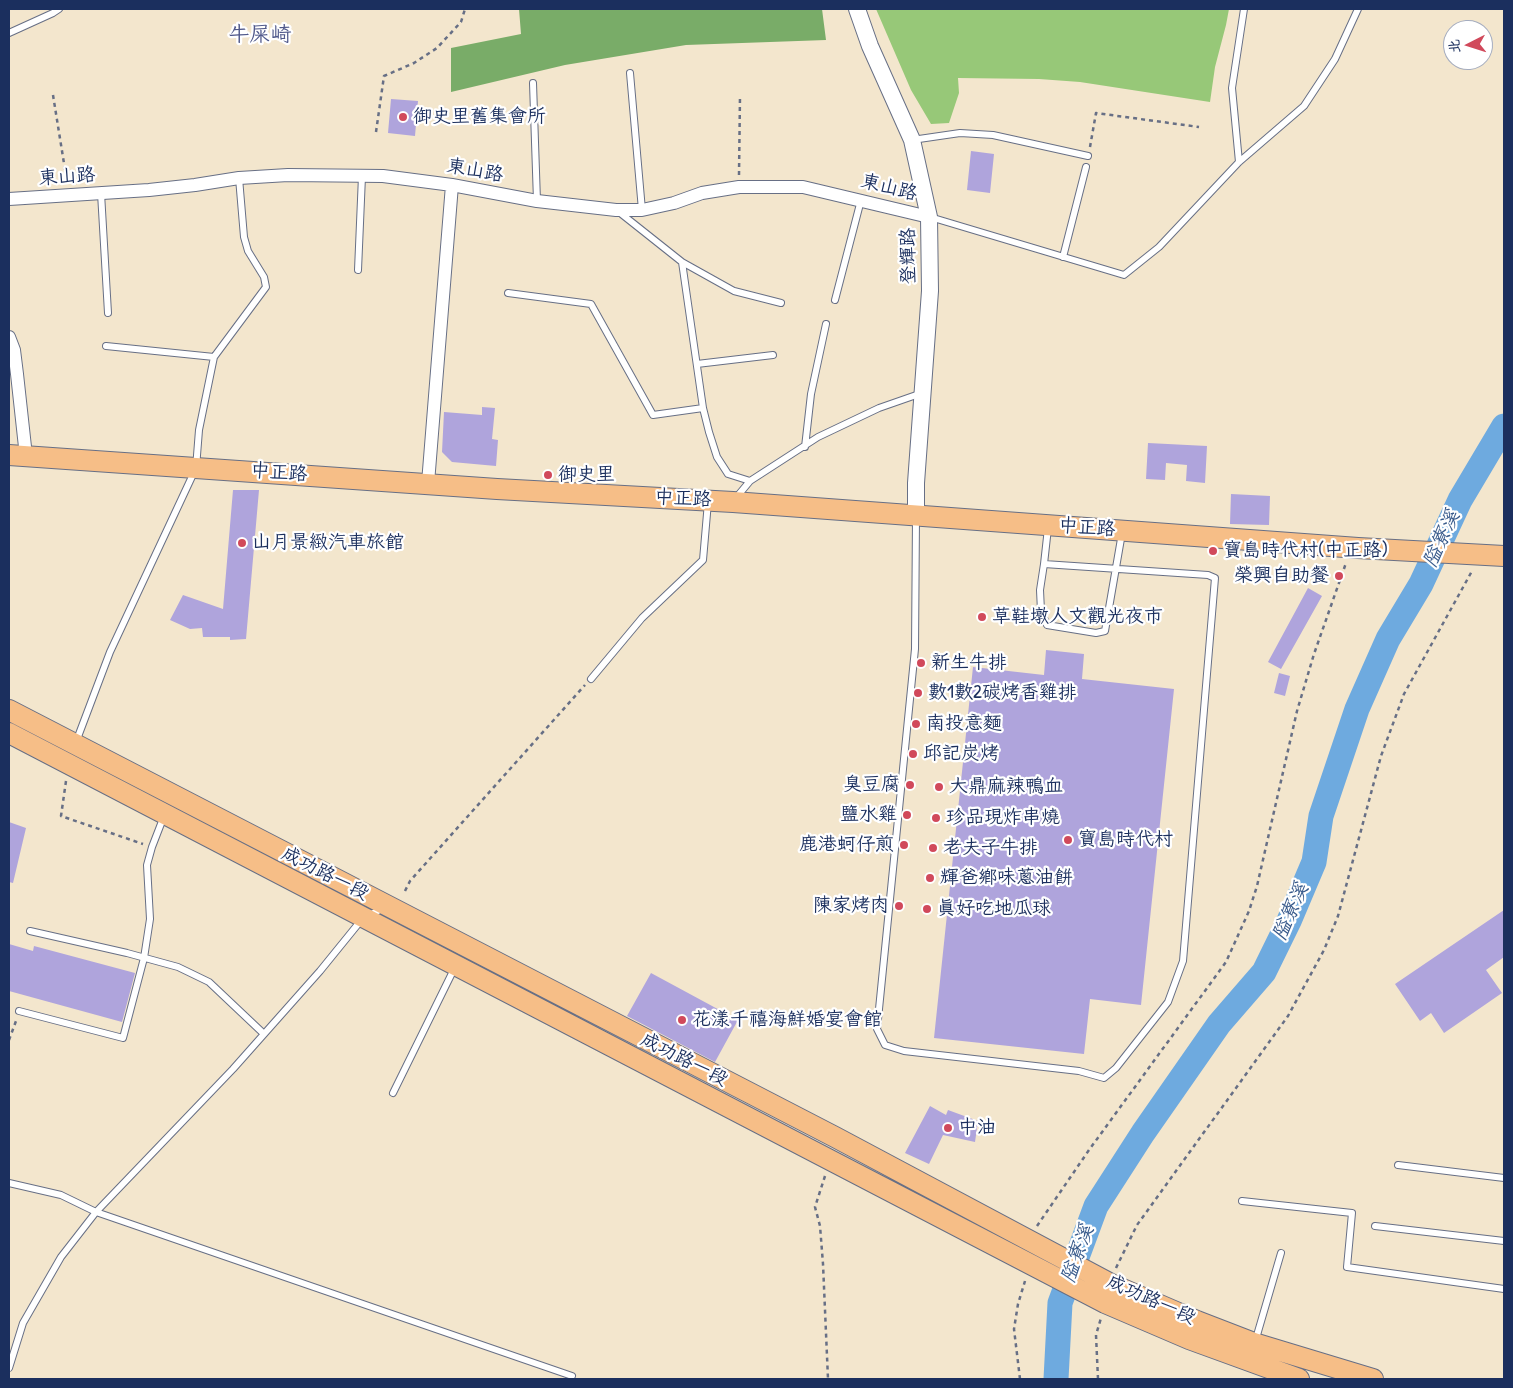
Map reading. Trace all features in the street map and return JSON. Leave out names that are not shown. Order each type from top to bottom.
[{"type":"main road","name":"中正路","points":[[18,456],[497,489],[708,500],[1354,548],[1474,554]]},
{"type":"main road","points":[[1474,554],[1504,556]]},
{"type":"main road","name":"成功路一段","points":[[9,710],[71,754],[165,815],[1105,1303],[1189,1339],[1299,1379]]},
{"type":"main road","name":"成功路一段","points":[[9,733],[71,754],[387,906],[1030,1240],[1111,1284],[1254,1343],[1373,1379]]},
{"type":"street","name":"登輝路","points":[[857,9],[870,46],[912,140],[928,217],[930,290],[916,483],[916,516]]},
{"type":"street","name":"東山路","points":[[9,199],[70,196],[195,185],[239,178],[288,175],[383,176],[452,185],[537,202],[616,210],[642,210],[702,194],[739,187],[803,186],[928,217]]},
{"type":"street","points":[[428,483],[452,185]]},
{"type":"street","points":[[9,337],[14,350],[16,366],[18,456]]},
{"type":"lane","points":[[9,33],[58,9]]},
{"type":"lane","points":[[1239,162],[1232,88],[1244,9]]},
{"type":"lane","points":[[928,217],[1124,275],[1159,247],[1239,162],[1304,106],[1335,59],[1358,9]]},
{"type":"lane","points":[[630,73],[642,210]]},
{"type":"lane","points":[[532,83],[537,202]]},
{"type":"lane","points":[[912,140],[960,133],[993,135],[1088,156]]},
{"type":"lane","points":[[1063,257],[1086,167]]},
{"type":"lane","points":[[358,270],[362,176]]},
{"type":"lane","points":[[71,754],[110,652],[196,468],[199,430],[214,357],[266,287],[264,277],[248,251],[244,237],[239,178]]},
{"type":"lane","points":[[101,193],[108,313]]},
{"type":"lane","points":[[835,300],[861,200]]},
{"type":"lane","points":[[616,210],[682,262],[734,291],[781,302]]},
{"type":"lane","points":[[682,262],[703,408],[717,457],[728,474],[750,481]]},
{"type":"lane","points":[[508,293],[591,304],[653,415],[703,408]]},
{"type":"lane","points":[[804,447],[811,394],[826,324]]},
{"type":"lane","points":[[106,346],[214,357]]},
{"type":"lane","points":[[697,364],[773,355]]},
{"type":"lane","points":[[733,502],[750,481],[818,437],[879,408],[924,392]]},
{"type":"lane","points":[[591,679],[642,618],[703,560],[708,500]]},
{"type":"lane","points":[[916,516],[915,649],[877,1029],[885,1045],[904,1051],[1079,1071],[1104,1078],[1116,1068],[1168,1002],[1183,961],[1215,578],[1208,575],[1115,567],[1044,564]]},
{"type":"lane","points":[[1048,525],[1040,590],[1041,611],[1047,625],[1096,634],[1105,631],[1122,530]]},
{"type":"lane","points":[[19,1012],[123,1038],[144,958],[150,919],[147,864],[165,815]]},
{"type":"lane","points":[[9,1368],[28,1315],[61,1257],[96,1212],[233,1069],[320,971],[363,918],[387,906]]},
{"type":"lane","points":[[30,932],[178,967],[209,982],[264,1034]]},
{"type":"lane","points":[[393,1093],[456,966]]},
{"type":"lane","points":[[1398,1165],[1504,1178]]},
{"type":"lane","points":[[9,1183],[61,1195],[96,1212],[572,1376]]},
{"type":"lane","points":[[1242,1201],[1352,1213],[1348,1267],[1504,1289]]},
{"type":"lane","points":[[1375,1226],[1504,1241]]},
{"type":"lane","points":[[1254,1343],[1281,1253]]},
{"type":"path","points":[[376,132],[384,76],[414,63],[436,48],[460,22],[465,9]]},
{"type":"path","points":[[53,96],[70,196]]},
{"type":"path","points":[[739,187],[740,96]]},
{"type":"path","points":[[1088,156],[1096,113],[1199,127]]},
{"type":"path","points":[[1030,1240],[1042,1218],[1089,1150],[1226,962],[1249,911],[1257,886],[1297,711],[1314,654],[1354,548]]},
{"type":"path","points":[[1111,1284],[1118,1262],[1137,1225],[1282,1024],[1324,950],[1338,916],[1382,756],[1404,694],[1474,554]]},
{"type":"path","points":[[405,891],[410,881],[591,679]]},
{"type":"path","points":[[71,754],[61,816],[152,847]]},
{"type":"path","points":[[9,1040],[19,1012]]},
{"type":"path","points":[[828,1379],[823,1264],[820,1226],[815,1206],[831,1160]]},
{"type":"path","points":[[1020,1379],[1014,1329],[1018,1304],[1030,1264]]},
{"type":"path","points":[[1098,1379],[1096,1335],[1105,1303]]},
{"type":"green space","points":[[519,9],[822,9],[826,40],[686,45],[565,65],[451,92],[451,48],[521,34]]},
{"type":"green space","points":[[876,9],[1229,9],[1215,67],[1210,102],[1080,82],[1039,79],[958,78],[959,93],[949,123],[931,124],[911,90]]},
{"type":"building","name":"御史里舊集會所","points":[[391,99],[418,101],[415,136],[388,133]]},
{"type":"building","points":[[971,151],[994,154],[990,193],[967,190]]},
{"type":"building","points":[[482,407],[495,408],[492,439],[498,440],[496,466],[452,462],[442,452],[444,412],[482,415]]},
{"type":"building","points":[[1148,443],[1207,446],[1205,483],[1186,481],[1187,465],[1166,463],[1165,480],[1146,479]]},
{"type":"building","name":"山月景緻汽車旅館","points":[[233,490],[259,490],[246,639],[230,640],[230,637],[203,637],[202,628],[190,629],[170,620],[183,595],[223,609]]},
{"type":"building","points":[[1231,494],[1270,496],[1269,525],[1230,524]]},
{"type":"building","points":[[1308,588],[1322,596],[1281,669],[1268,662]]},
{"type":"building","points":[[1046,650],[1084,654],[1082,679],[1174,689],[1141,1005],[1090,999],[1084,1054],[934,1038],[973,667],[1044,675]]},
{"type":"building","points":[[1279,673],[1290,676],[1285,696],[1274,693]]},
{"type":"building","points":[[9,822],[26,828],[13,883],[9,882]]},
{"type":"building","points":[[1504,910],[1504,957],[1486,970],[1502,993],[1444,1033],[1431,1013],[1420,1021],[1395,984]]},
{"type":"building","points":[[9,944],[33,951],[34,946],[135,973],[122,1022],[9,991]]},
{"type":"building","name":"花漾千禧海鮮婚宴會館","points":[[651,973],[738,1020],[715,1062],[627,1016]]},
{"type":"building","name":"中油","points":[[930,1106],[946,1115],[948,1110],[978,1121],[975,1142],[943,1135],[929,1164],[905,1153]]},
{"type":"waterway","name":"隘寮溪","points":[[1056,1379],[1060,1303],[1096,1206],[1143,1133],[1219,1024],[1264,972],[1289,921],[1314,862],[1321,816],[1357,709],[1388,639],[1421,584],[1460,500],[1504,426]]},
{"type":"place","name":"御史里舊集會所","points":[[403,117]]},
{"type":"place","name":"御史里","points":[[548,475]]},
{"type":"place","name":"山月景緻汽車旅館","points":[[242,543]]},
{"type":"place","name":"寶島時代村(中正路)","points":[[1213,551]]},
{"type":"place","name":"榮興自助餐","points":[[1339,576]]},
{"type":"place","name":"草鞋墩人文觀光夜市","points":[[982,617]]},
{"type":"place","name":"新生牛排","points":[[921,663]]},
{"type":"place","name":"數1數2碳烤香雞排","points":[[918,693]]},
{"type":"place","name":"南投意麵","points":[[916,724]]},
{"type":"place","name":"邱記炭烤","points":[[913,754]]},
{"type":"place","name":"臭豆腐","points":[[910,785]]},
{"type":"place","name":"大鼎麻辣鴨血","points":[[939,787]]},
{"type":"place","name":"鹽水雞","points":[[907,815]]},
{"type":"place","name":"珍品現炸串燒","points":[[936,818]]},
{"type":"place","name":"寶島時代村","points":[[1068,840]]},
{"type":"place","name":"鹿港蚵仔煎","points":[[904,845]]},
{"type":"place","name":"老夫子牛排","points":[[933,848]]},
{"type":"place","name":"輝爸鄉味蔥油餅","points":[[930,878]]},
{"type":"place","name":"陳家烤肉","points":[[899,906]]},
{"type":"place","name":"真好吃地瓜球","points":[[927,909]]},
{"type":"place","name":"花漾千禧海鮮婚宴會館","points":[[682,1020]]},
{"type":"place","name":"中油","points":[[948,1128]]},
{"type":"district","name":"牛屎崎","points":[[260,35]]}]
